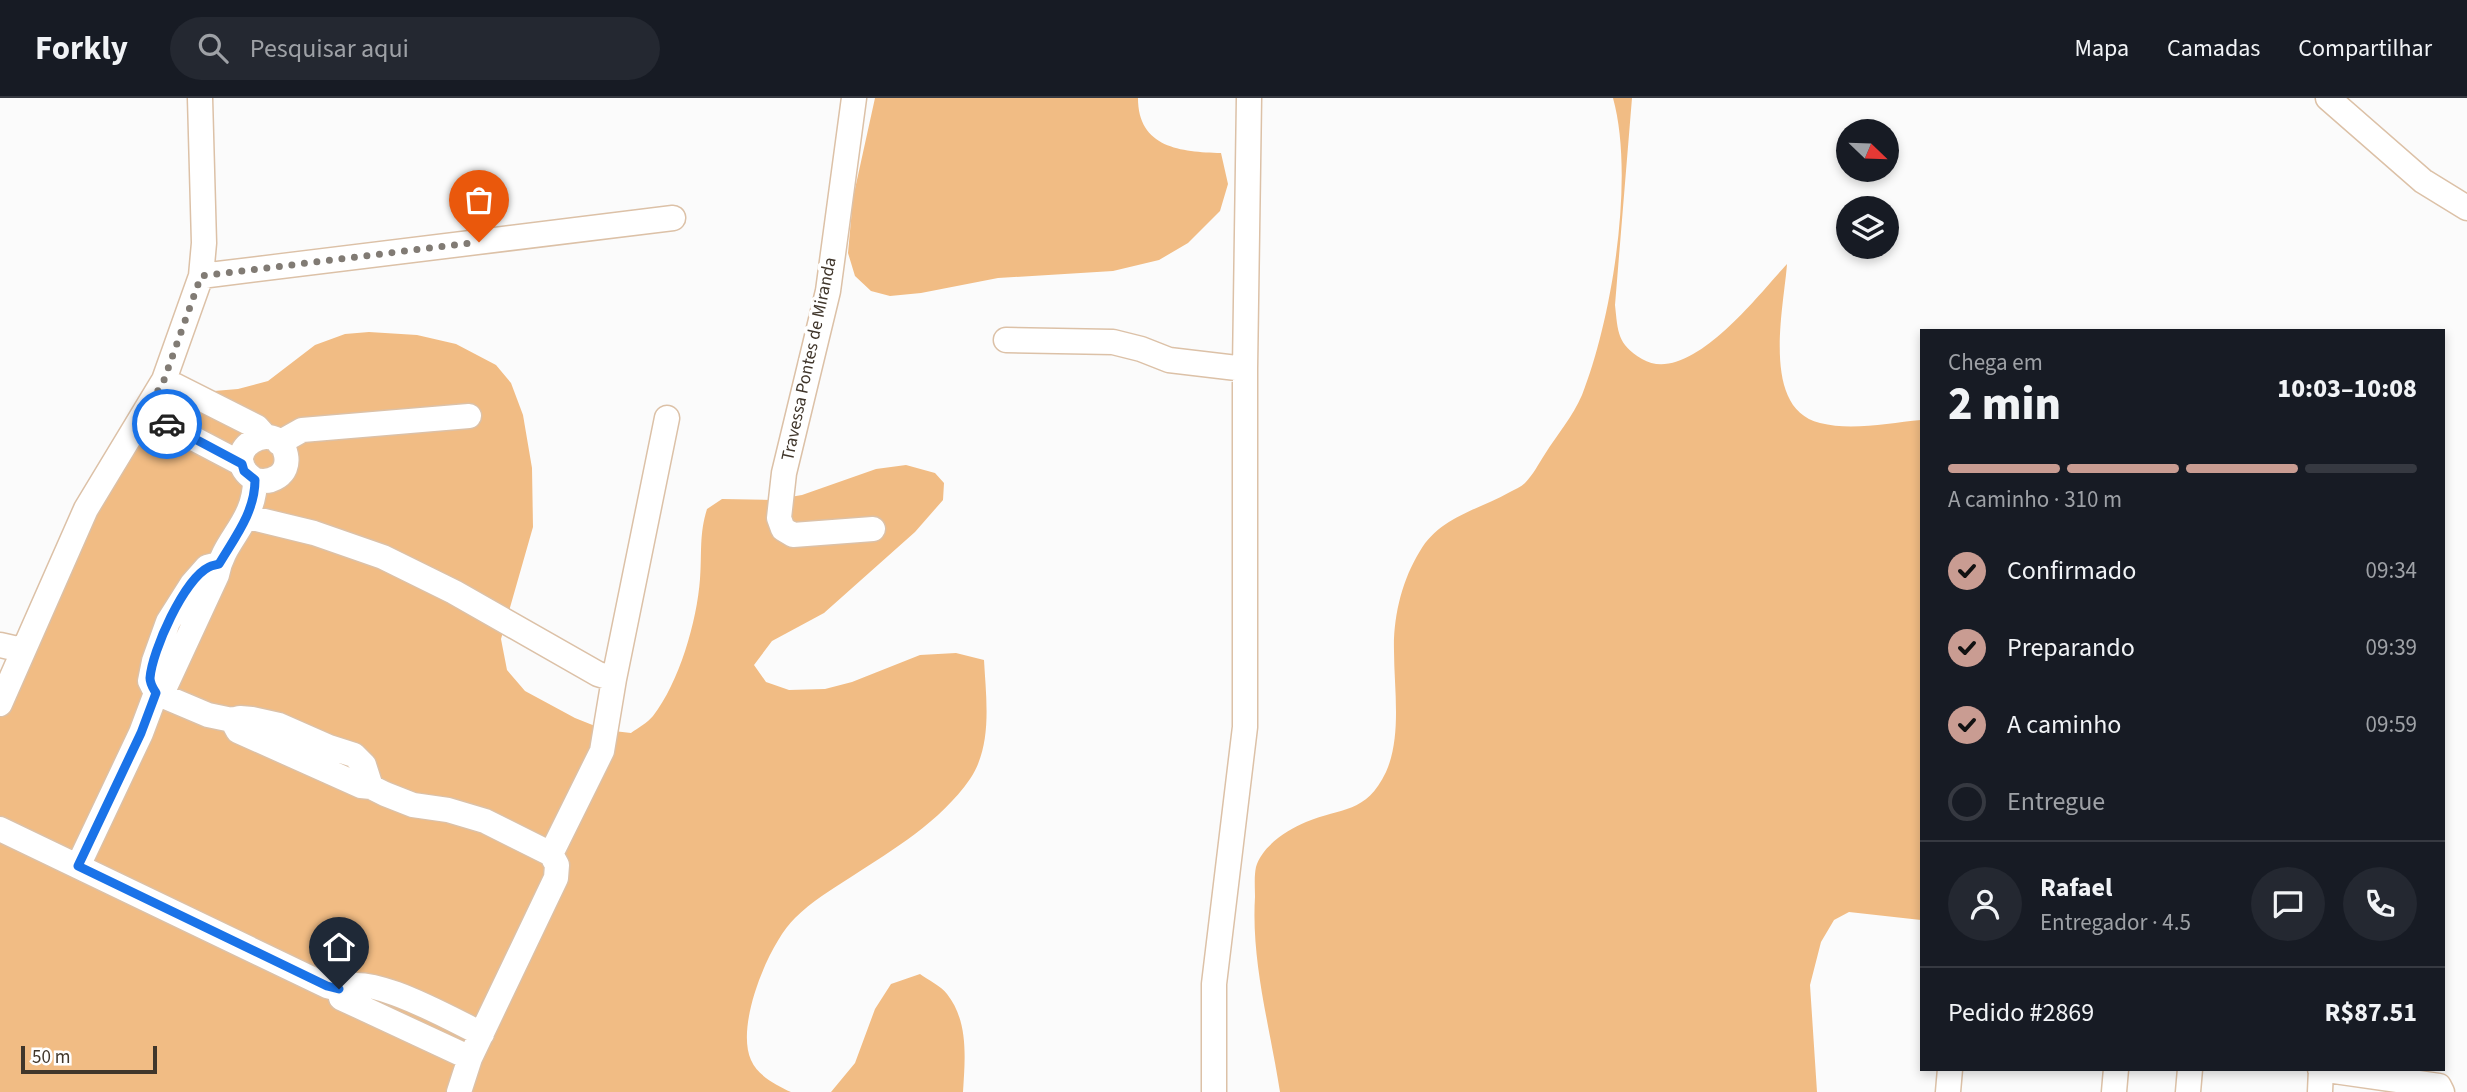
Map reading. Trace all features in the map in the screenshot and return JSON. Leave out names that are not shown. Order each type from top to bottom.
[{"type":"street","points":[[0,704],[11,648],[86,509],[164,380],[201,276],[204,243],[200,98]]},
{"type":"street","name":"Travessa Pontes de Miranda","points":[[854,98],[828,291],[784,473],[779,518],[783,529],[793,535],[873,529]]},
{"type":"street","points":[[1214,1092],[1214,984],[1245,727],[1245,369],[1249,98]]},
{"type":"street","points":[[2328,98],[2423,181],[2467,208]]},
{"type":"street","points":[[201,276],[673,218]]},
{"type":"street","points":[[1006,341],[1113,342],[1170,360],[1245,369]]},
{"type":"street","points":[[145,413],[189,435],[269,482],[281,475],[285,469],[286,454],[257,427],[164,380]]},
{"type":"street","points":[[189,435],[201,420],[204,400]]},
{"type":"street","points":[[458,1092],[470,1058],[556,878],[557,865],[551,854],[485,821],[399,800],[371,786],[361,786],[238,731],[232,720],[208,715],[156,693],[150,681],[168,622],[192,584],[207,567],[219,564],[248,517],[255,496],[241,457],[247,444],[253,440],[273,440],[302,430],[468,416]]},
{"type":"street","points":[[551,854],[602,751],[667,418]]},
{"type":"street","points":[[248,517],[314,533],[383,557],[453,592],[598,674],[614,679]]},
{"type":"street","points":[[78,866],[141,733],[156,693]]},
{"type":"street","points":[[0,829],[327,986],[339,989]]},
{"type":"street","points":[[339,989],[345,984],[384,988],[482,1034]]},
{"type":"street","points":[[339,989],[341,998],[470,1058]]},
{"type":"street","points":[[1948,1092],[1950,1071]]},
{"type":"street","points":[[2113,1092],[2116,1071]]},
{"type":"street","points":[[2188,1092],[2190,1071]]},
{"type":"street","points":[[2320,1071],[2320,1092]]},
{"type":"street","points":[[2334,1071],[2439,1086],[2442,1092]]},
{"type":"shaded area","points":[[875,98],[1138,98],[1145,128],[1164,144],[1191,151],[1221,153],[1228,184],[1220,211],[1188,243],[1159,260],[1113,271],[998,278],[921,293],[890,296],[871,291],[855,276],[848,253],[853,198]]},
{"type":"shaded area","points":[[1613,98],[1632,98],[1615,305],[1620,337],[1628,348],[1642,359],[1661,364],[1681,360],[1722,333],[1787,264],[1780,330],[1782,378],[1789,398],[1801,414],[1820,423],[1844,426],[1920,420],[1920,920],[1849,912],[1834,920],[1821,942],[1810,985],[1817,1092],[1280,1092],[1256,946],[1256,867],[1264,852],[1283,834],[1306,822],[1352,807],[1378,786],[1386,772],[1394,743],[1395,625],[1400,599],[1414,562],[1428,539],[1449,522],[1525,483],[1570,418],[1582,395],[1603,328],[1617,248],[1622,167]]},
{"type":"shaded area","points":[[369,332],[417,335],[456,344],[496,365],[511,383],[523,415],[532,468],[533,527],[501,639],[507,670],[525,691],[575,718],[605,730],[631,733],[653,716],[671,687],[685,651],[695,613],[707,509],[722,499],[772,500],[802,495],[876,469],[906,465],[935,473],[944,483],[943,500],[915,532],[824,613],[772,641],[754,665],[766,682],[789,690],[825,689],[852,682],[920,655],[956,653],[984,660],[987,705],[985,736],[977,766],[970,779],[931,822],[801,912],[785,930],[765,965],[751,1006],[747,1045],[751,1060],[758,1071],[791,1092],[0,1092],[0,677],[128,457],[160,417],[179,401],[202,392],[238,389],[268,381],[315,345],[345,334]]},
{"type":"shaded area","points":[[920,974],[944,991],[959,1016],[964,1041],[963,1092],[831,1092],[855,1063],[875,1009],[891,984]]},
{"type":"way so far","points":[[167,424],[145,413],[164,380],[201,276],[479,242]]},
{"type":"route","points":[[167,424],[242,464],[244,471],[255,480],[255,496],[248,517],[219,564],[207,567],[192,584],[168,622],[160,641],[150,681],[156,693],[141,733],[78,866],[327,986],[339,989]]}]
